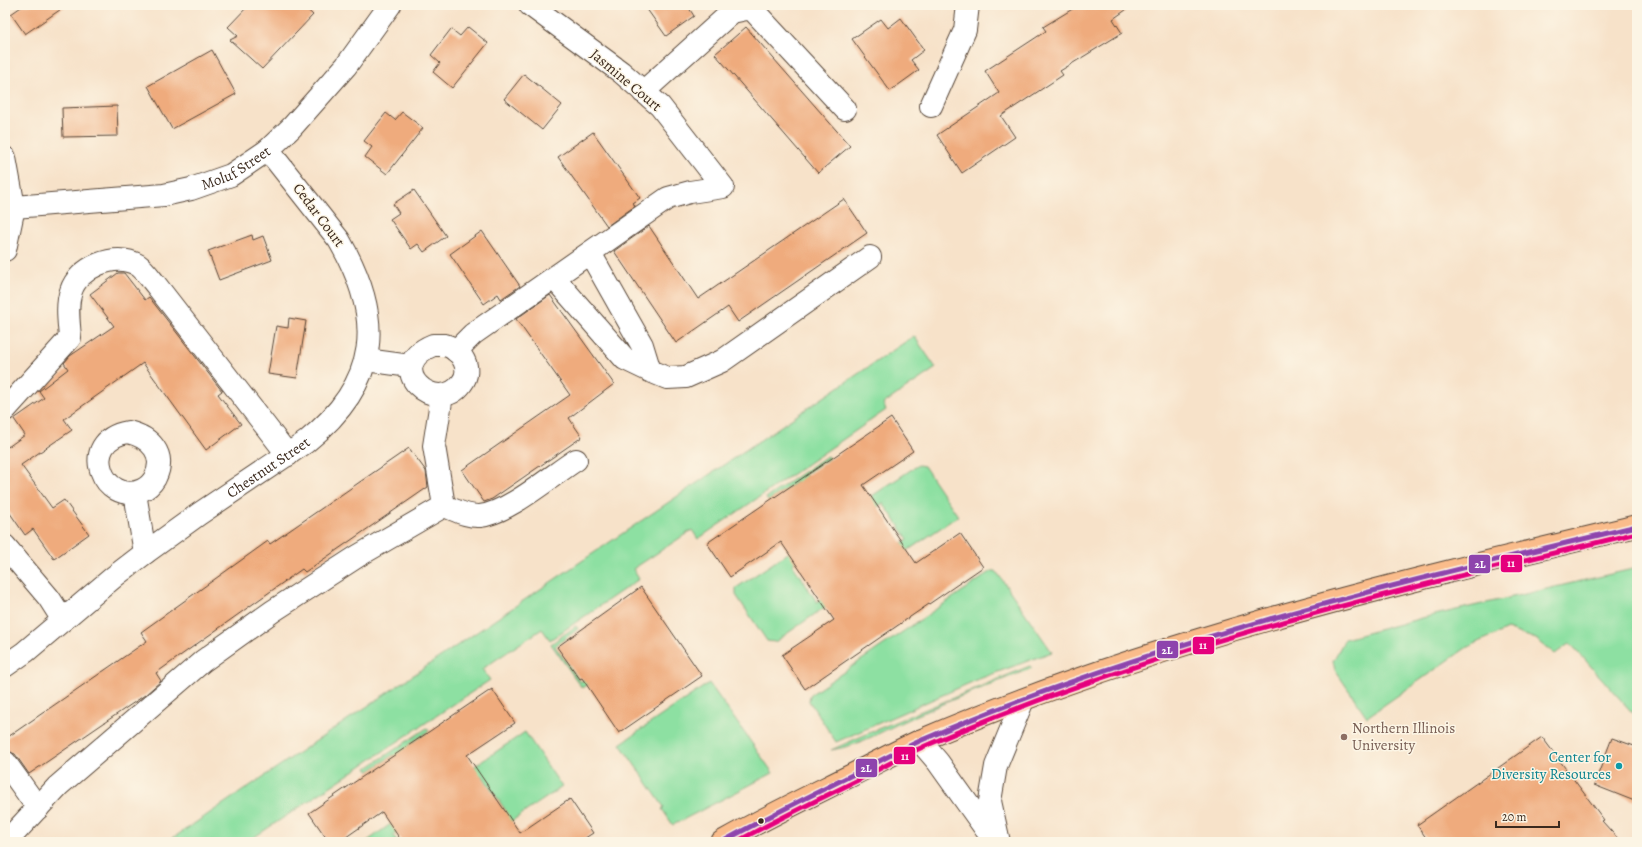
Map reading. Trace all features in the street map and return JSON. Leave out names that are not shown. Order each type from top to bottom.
[{"type":"main road","points":[[722,842],[920,741],[1023,700],[1130,662],[1291,612],[1637,526]]},
{"type":"street","name":"Moluf Street","points":[[14,207],[171,194],[198,187],[231,175],[268,150],[292,127],[346,66],[390,5]]},
{"type":"street","name":"Jasmine Court","points":[[530,5],[621,72],[660,106],[723,187],[690,192],[668,198],[590,253]]},
{"type":"street","points":[[932,106],[965,30],[968,5]]},
{"type":"street","points":[[643,92],[732,12],[751,8],[845,109]]},
{"type":"street","name":"Cedar Court","points":[[268,150],[339,240],[348,255],[363,290],[368,312],[370,330],[366,360]]},
{"type":"street","points":[[5,158],[14,207],[5,250]]},
{"type":"street","points":[[456,351],[473,334],[590,253],[642,345],[650,371]]},
{"type":"street","points":[[554,278],[625,359],[667,378],[686,377],[722,361],[870,257]]},
{"type":"street","points":[[5,410],[70,338],[68,313],[70,293],[75,281],[86,271],[101,262],[118,260],[137,265],[156,285],[288,455]]},
{"type":"street","points":[[433,345],[445,346],[456,351],[464,360],[467,370],[462,384],[453,392],[442,395],[430,394],[419,387],[412,377],[410,366],[414,357],[422,349],[433,345]]},
{"type":"street","points":[[366,360],[410,366]]},
{"type":"street","name":"Chestnut Street","points":[[5,666],[115,576],[199,514],[288,455],[322,429],[338,412],[358,382],[366,360]]},
{"type":"street","points":[[442,395],[434,446],[444,506]]},
{"type":"street","points":[[444,506],[464,514],[478,516],[494,513],[508,506],[576,460]]},
{"type":"street","points":[[135,493],[146,553]]},
{"type":"street","points":[[6,842],[58,786],[202,661],[273,611],[358,556],[444,506]]},
{"type":"street","points":[[5,546],[49,598],[63,620]]},
{"type":"street","points":[[999,842],[990,801],[996,766],[1023,700]]},
{"type":"street","points":[[920,741],[938,762],[995,842]]},
{"type":"street","points":[[5,762],[38,808]]},
{"type":"green space","points":[[914,336],[936,368],[883,404],[886,410],[698,539],[692,530],[633,569],[639,579],[550,640],[542,629],[482,669],[490,680],[247,842],[167,842]]},
{"type":"green space","points":[[827,456],[829,458],[805,474],[830,511],[820,517],[796,482],[768,501],[766,498]]},
{"type":"green space","points":[[918,465],[924,466],[958,516],[885,566],[880,559],[908,539],[883,503],[855,522],[848,512]]},
{"type":"green space","points":[[809,539],[815,548],[792,564],[817,602],[840,586],[845,593],[775,642],[767,641],[736,595],[736,588]]},
{"type":"green space","points":[[1637,568],[1637,718],[1570,643],[1555,654],[1536,639],[1507,629],[1466,648],[1367,717],[1335,670],[1333,661],[1345,639],[1422,618]]},
{"type":"green space","points":[[992,571],[996,571],[1052,652],[979,679],[836,742],[809,701],[810,695]]},
{"type":"green space","points":[[576,626],[578,629],[555,646],[580,682],[603,667],[606,671],[582,688],[551,644]]},
{"type":"green space","points":[[1030,666],[1032,668],[942,704],[863,741],[831,750],[878,729]]},
{"type":"green space","points":[[709,683],[773,773],[673,825],[662,809],[664,807],[620,744]]},
{"type":"green space","points":[[427,728],[429,731],[408,745],[433,782],[418,792],[393,755],[369,771],[367,768]]},
{"type":"green space","points":[[525,732],[562,787],[488,837],[482,828],[506,811],[482,775],[457,792],[450,783]]},
{"type":"green space","points":[[410,810],[416,819],[393,835],[398,842],[366,842]]},
{"type":"building","points":[[24,5],[67,5],[25,34],[11,14]]},
{"type":"building","points":[[249,5],[302,5],[313,15],[262,69],[230,40],[238,36],[228,27]]},
{"type":"building","points":[[644,5],[687,5],[694,16],[666,36]]},
{"type":"building","points":[[1079,5],[1133,5],[1113,19],[1122,33],[1060,71],[1063,75],[1001,116],[1015,137],[962,173],[937,135],[999,93],[985,71],[1046,31],[1043,27]]},
{"type":"building","points":[[901,18],[924,50],[911,60],[919,70],[890,91],[852,39],[881,19],[888,28]]},
{"type":"building","points":[[468,27],[488,43],[452,88],[433,72],[440,63],[431,55],[451,29],[460,36]]},
{"type":"building","points":[[746,27],[850,146],[818,173],[715,54]]},
{"type":"building","points":[[212,50],[236,94],[172,129],[148,86]]},
{"type":"building","points":[[524,74],[562,105],[542,130],[504,99]]},
{"type":"building","points":[[117,106],[118,136],[63,137],[62,108]]},
{"type":"building","points":[[402,112],[423,128],[387,174],[365,157],[372,147],[364,141],[386,113],[395,120]]},
{"type":"building","points":[[593,132],[640,198],[633,203],[635,206],[607,226],[558,157]]},
{"type":"building","points":[[414,190],[446,236],[424,252],[418,244],[411,249],[390,219],[399,213],[393,204]]},
{"type":"building","points":[[844,199],[867,233],[738,322],[728,307],[676,343],[614,251],[649,226],[698,299]]},
{"type":"building","points":[[482,231],[520,286],[501,299],[498,294],[484,304],[450,254]]},
{"type":"building","points":[[252,235],[253,240],[263,236],[272,260],[219,280],[208,251]]},
{"type":"building","points":[[118,273],[124,273],[145,300],[149,297],[222,391],[218,394],[241,424],[206,450],[143,363],[64,419],[72,430],[21,465],[52,508],[64,500],[89,534],[54,559],[33,529],[25,535],[5,506],[5,442],[8,447],[25,435],[14,419],[44,398],[39,391],[68,369],[64,363],[70,356],[114,326],[90,294]]},
{"type":"building","points":[[550,295],[614,384],[569,418],[582,437],[492,499],[484,502],[462,470],[570,395],[516,319]]},
{"type":"building","points":[[289,318],[306,321],[297,378],[268,374],[276,326],[288,328]]},
{"type":"building","points":[[891,418],[913,451],[863,485],[916,563],[960,533],[983,567],[805,689],[782,655],[834,620],[781,542],[730,577],[707,543]]},
{"type":"building","points":[[409,448],[426,471],[428,487],[305,572],[302,569],[156,673],[161,681],[145,695],[29,774],[15,754],[5,750],[5,739],[147,641],[141,632],[268,541],[270,544]]},
{"type":"building","points":[[641,587],[702,676],[619,733],[582,678],[580,679],[557,647]]},
{"type":"building","points":[[492,689],[515,723],[467,755],[520,833],[570,799],[593,833],[579,842],[402,842],[382,812],[339,842],[329,842],[309,813]]},
{"type":"building","points":[[1542,737],[1604,820],[1602,821],[1621,842],[1429,842],[1417,825]]},
{"type":"building","name":"Center for Diversity Resources","points":[[1612,738],[1637,747],[1637,802],[1594,785]]},
{"type":"transit line","name":"2L","points":[[722,842],[922,740],[1009,705],[1096,673],[1185,644],[1365,593],[1637,526]]},
{"type":"transit line","name":"11","points":[[736,842],[925,746],[1011,711],[1098,679],[1186,650],[1276,624],[1456,577],[1637,533]]},
{"type":"place","name":"Northern Illinois University","points":[[1344,737]]},
{"type":"place","name":"Center for Diversity Resources","points":[[1619,766]]}]
